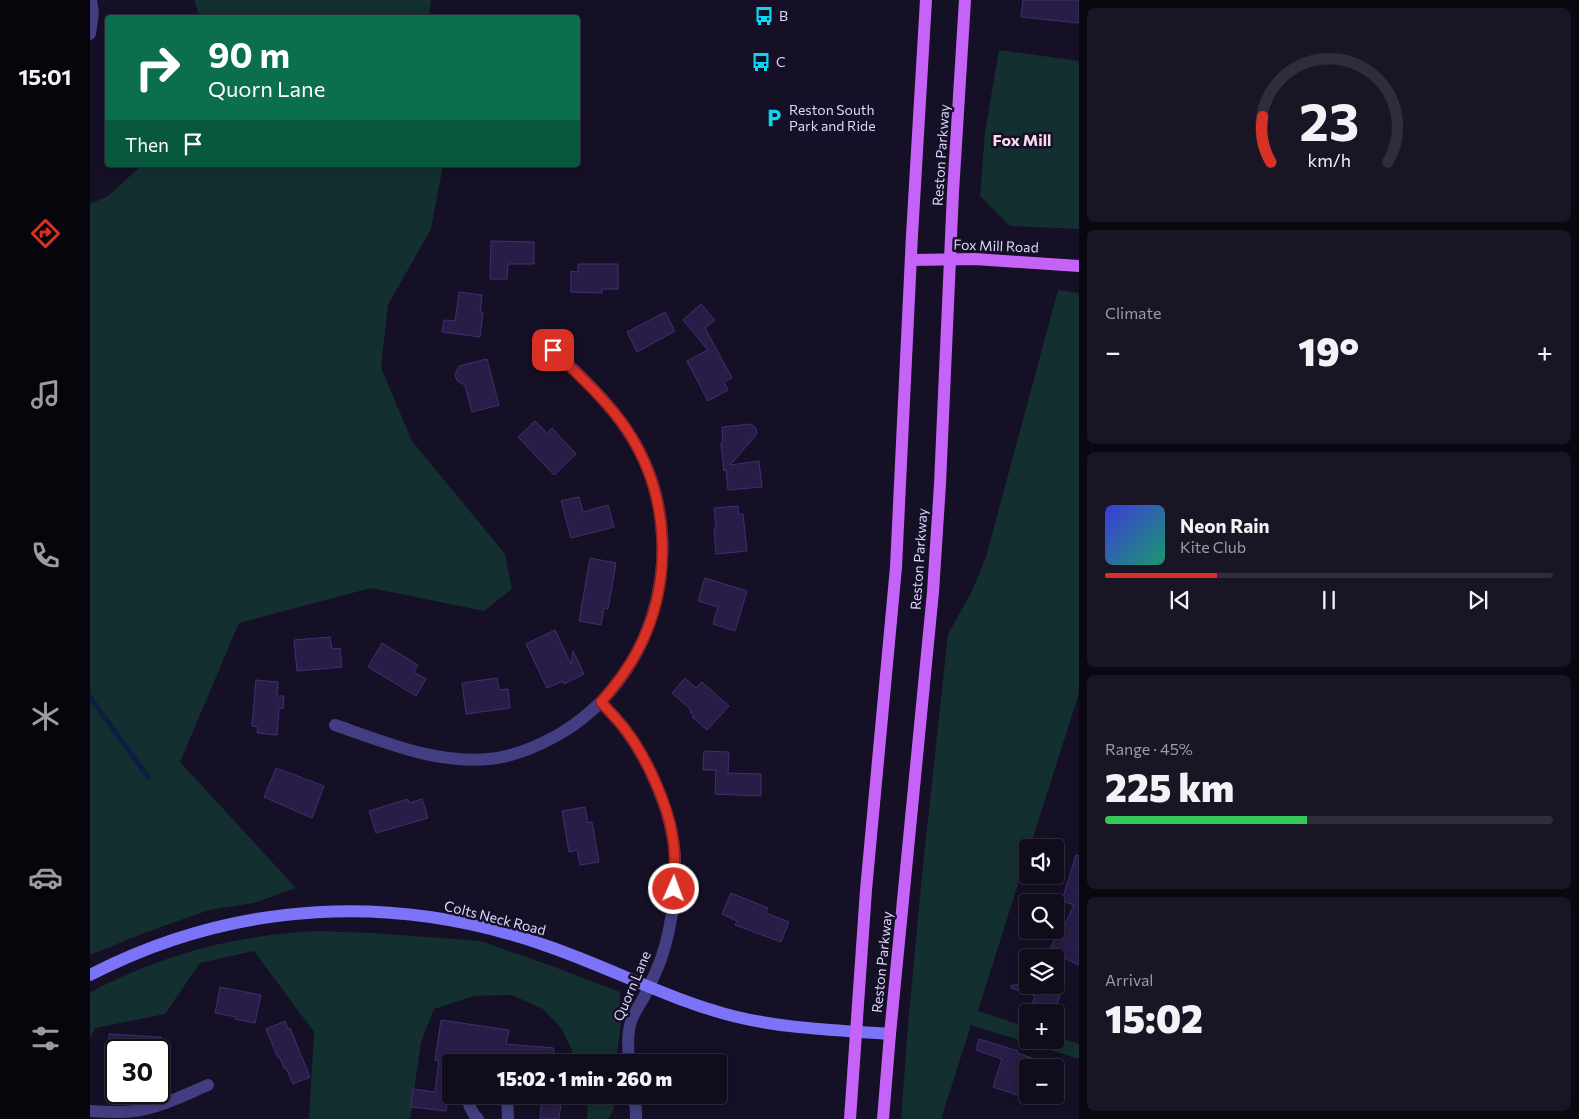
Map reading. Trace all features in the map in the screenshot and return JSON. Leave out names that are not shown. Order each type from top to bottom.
[{"type":"main road","name":"Reston Parkway","points":[[850,1119],[866,890],[896,567],[926,0]]},
{"type":"main road","name":"Reston Parkway","points":[[883,1119],[933,592],[940,484],[953,192],[966,0]]},
{"type":"main road","name":"Fox Mill Road","points":[[911,260],[1013,260],[1079,266]]},
{"type":"street","points":[[90,34],[93,13],[91,0]]},
{"type":"street","points":[[335,725],[421,753],[440,757],[470,760],[490,759],[517,753],[544,743],[568,729],[601,702],[619,680],[638,651],[649,627],[657,600],[662,572],[663,543],[660,513],[653,485],[645,463],[627,430],[609,406],[539,336]]},
{"type":"street","name":"Quorn Lane","points":[[601,702],[624,727],[653,778],[666,812],[673,838],[675,859],[670,926],[661,958],[649,987],[630,1022],[629,1054]]},
{"type":"street","name":"Colts Neck Road","points":[[90,975],[119,960],[164,942],[215,927],[302,912],[358,911],[447,920],[497,931],[553,948],[693,1004],[737,1017],[805,1028],[890,1034]]},
{"type":"street","points":[[90,1111],[114,1113],[136,1111],[155,1106],[208,1085]]},
{"type":"street","points":[[468,1104],[478,1119]]},
{"type":"street","points":[[507,1104],[508,1119]]},
{"type":"street","points":[[635,1104],[636,1119]]},
{"type":"green space","points":[[194,0],[431,0],[429,15],[199,15]]},
{"type":"green space","points":[[999,50],[1079,61],[1079,229],[1010,226],[980,196],[985,132]]},
{"type":"green space","points":[[140,167],[443,167],[431,229],[388,305],[381,368],[412,441],[505,554],[512,589],[484,611],[371,588],[239,623],[180,762],[296,888],[254,903],[209,910],[90,955],[90,204],[108,196]]},
{"type":"green space","points":[[1058,290],[1079,293],[1079,693],[1033,839],[1019,839],[1019,880],[978,1011],[1019,1024],[1019,1040],[971,1025],[941,1119],[901,1119],[922,875],[948,634],[972,591],[986,557]]},
{"type":"green space","points":[[316,931],[480,941],[620,992],[621,1024],[617,1054],[573,1054],[562,1029],[543,1009],[512,995],[474,996],[434,1009],[421,1042],[410,1119],[309,1119],[314,1032],[254,951],[200,963],[165,1014],[95,1028],[90,1039],[90,993],[160,961],[204,948],[270,935]]},
{"type":"green space","points":[[1064,1039],[1079,1044],[1079,1059],[1047,1049],[1064,1049]]},
{"type":"green space","points":[[588,1104],[614,1104],[614,1109],[608,1119],[587,1119]]},
{"type":"building","points":[[1023,0],[1079,0],[1079,23],[1021,17]]},
{"type":"building","points":[[491,241],[534,242],[534,264],[508,264],[507,279],[490,279]]},
{"type":"building","points":[[578,264],[618,264],[618,289],[602,289],[602,293],[571,292],[571,271],[578,272]]},
{"type":"building","points":[[459,292],[482,295],[480,312],[483,312],[480,337],[442,332],[444,320],[455,321]]},
{"type":"building","points":[[701,304],[715,320],[705,328],[732,378],[724,382],[728,390],[708,401],[687,361],[708,350],[683,320]]},
{"type":"building","points":[[665,312],[675,331],[637,352],[627,332]]},
{"type":"building","points":[[487,359],[499,405],[472,412],[465,385],[457,381],[455,375],[459,366]]},
{"type":"building","points":[[535,421],[547,433],[552,428],[576,454],[554,475],[518,437]]},
{"type":"building","points":[[751,424],[756,428],[757,434],[730,465],[759,461],[762,487],[728,490],[721,443],[723,442],[722,427]]},
{"type":"building","points":[[579,497],[583,512],[608,505],[614,527],[571,538],[561,501]]},
{"type":"building","points":[[738,506],[739,515],[743,514],[747,551],[716,554],[714,508]]},
{"type":"building","points":[[590,558],[616,563],[608,609],[604,608],[601,625],[579,621]]},
{"type":"building","points":[[705,578],[747,591],[735,631],[713,624],[718,607],[698,601]]},
{"type":"building","points":[[555,630],[571,664],[573,651],[584,674],[564,684],[563,681],[547,688],[526,644]]},
{"type":"building","points":[[330,637],[332,649],[340,648],[342,667],[297,671],[294,640]]},
{"type":"building","points":[[382,643],[418,665],[414,672],[426,679],[416,696],[368,667]]},
{"type":"building","points":[[497,678],[499,690],[508,689],[510,708],[466,714],[462,683]]},
{"type":"building","points":[[685,678],[696,688],[702,682],[729,706],[707,730],[692,717],[694,716],[690,712],[691,710],[672,693]]},
{"type":"building","points":[[256,680],[278,682],[277,696],[284,696],[283,709],[279,708],[277,735],[257,733],[258,727],[252,726]]},
{"type":"building","points":[[704,751],[729,752],[728,773],[761,774],[761,796],[715,794],[716,770],[703,770]]},
{"type":"building","points":[[276,768],[324,786],[312,818],[264,797]]},
{"type":"building","points":[[408,799],[409,803],[422,799],[428,818],[376,833],[369,811]]},
{"type":"building","points":[[585,807],[588,823],[592,822],[599,862],[580,865],[577,850],[569,852],[562,811]]},
{"type":"building","points":[[1076,855],[1079,856],[1079,965],[1064,958],[1064,949],[1050,949],[1055,939],[1064,939],[1064,927],[1074,905],[1064,902],[1064,894]]},
{"type":"building","points":[[731,893],[768,908],[766,913],[789,922],[781,942],[735,925],[737,921],[722,914]]},
{"type":"building","points":[[1011,985],[1019,985],[1019,991],[1011,988]]},
{"type":"building","points":[[220,987],[261,995],[255,1023],[215,1013]]},
{"type":"building","points":[[1029,994],[1061,994],[1057,1004],[1032,1004],[1035,996]]},
{"type":"building","points":[[441,1020],[509,1030],[506,1044],[554,1048],[554,1054],[442,1054],[442,1104],[447,1104],[446,1111],[411,1107],[413,1089],[435,1092],[439,1061],[435,1060]]},
{"type":"building","points":[[285,1021],[288,1029],[290,1028],[310,1077],[293,1084],[286,1068],[284,1068],[280,1058],[278,1058],[266,1029]]},
{"type":"building","points":[[109,1034],[161,1037],[161,1039],[109,1039]]},
{"type":"building","points":[[979,1039],[1018,1051],[1017,1053],[1035,1059],[1019,1059],[1019,1096],[993,1087],[1002,1059],[976,1050]]},
{"type":"building","points":[[541,1104],[561,1104],[559,1119],[540,1119]]},
{"type":"waterway","points":[[90,697],[148,777]]},
{"type":"place","name":"B","points":[[764,16]]},
{"type":"place","name":"C","points":[[761,62]]},
{"type":"place","name":"Reston South Park and Ride","points":[[774,118]]},
{"type":"district","name":"Fox Mill","points":[[1022,140]]},
{"type":"route","points":[[553,350],[609,406],[627,430],[642,456],[653,485],[660,513],[663,543],[662,572],[657,600],[649,627],[638,651],[619,680],[601,702],[624,727],[653,778],[666,812],[673,838],[675,859],[674,889]]}]
